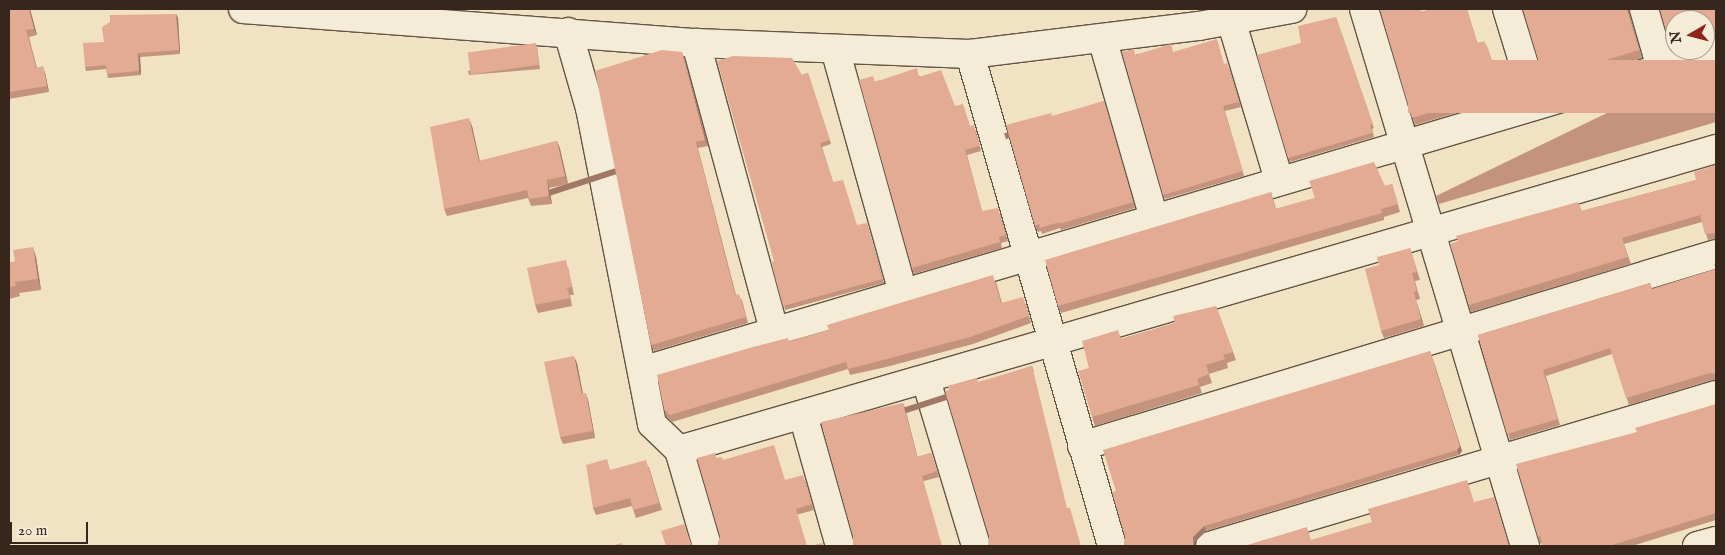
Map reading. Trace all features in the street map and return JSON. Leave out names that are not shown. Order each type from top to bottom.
[{"type":"street","points":[[243,9],[696,43],[970,54],[1231,20],[1292,9]]},
{"type":"street","points":[[1364,9],[1525,546]]},
{"type":"street","points":[[1508,9],[1536,104]]},
{"type":"street","points":[[1644,9],[1661,68]]},
{"type":"street","points":[[1231,20],[1279,180]]},
{"type":"street","points":[[568,32],[590,108],[652,424],[679,450],[707,546]]},
{"type":"street","points":[[1102,38],[1154,218]]},
{"type":"street","points":[[696,43],[774,331]]},
{"type":"street","points":[[835,49],[903,293]]},
{"type":"street","points":[[642,371],[1404,142],[1716,52]]},
{"type":"street","points":[[970,54],[1052,344],[1112,546]]},
{"type":"street","points":[[679,450],[1052,344],[1716,149]]},
{"type":"street","points":[[1082,446],[1716,254]]},
{"type":"street","points":[[926,380],[976,546]]},
{"type":"street","points":[[1210,546],[1716,395]]},
{"type":"street","points":[[802,415],[840,546]]},
{"type":"street","points":[[1697,546],[1716,541]]},
{"type":"building","points":[[9,9],[29,9],[34,29],[26,30],[36,68],[43,66],[47,86],[9,92]]},
{"type":"building","points":[[1380,9],[1420,9],[1421,13],[1433,9],[1467,9],[1477,43],[1484,41],[1488,48],[1496,76],[1490,77],[1494,93],[1412,118]]},
{"type":"building","points":[[1523,9],[1627,9],[1639,50],[1544,79]]},
{"type":"building","points":[[1660,9],[1716,9],[1716,29],[1715,10],[1665,10],[1665,27]]},
{"type":"building","points":[[176,14],[179,50],[138,53],[139,71],[107,74],[106,65],[85,67],[83,43],[104,42],[102,27],[110,22],[110,15]]},
{"type":"building","points":[[1336,17],[1373,124],[1370,125],[1372,133],[1288,158],[1257,55],[1301,43],[1298,26]]},
{"type":"building","points":[[1217,39],[1224,64],[1227,63],[1239,102],[1223,106],[1243,171],[1163,195],[1122,52],[1134,49],[1135,55],[1171,44],[1173,52]]},
{"type":"building","points":[[536,43],[539,65],[471,74],[468,53]]},
{"type":"building","points":[[662,50],[682,52],[705,140],[696,142],[735,295],[739,294],[746,317],[651,345],[595,71]]},
{"type":"building","points":[[733,56],[792,58],[802,75],[808,73],[830,140],[820,143],[833,182],[843,180],[857,225],[867,223],[882,279],[783,306],[771,262],[774,261],[717,61]]},
{"type":"building","points":[[1408,60],[1715,60],[1716,113],[1408,113]]},
{"type":"building","points":[[917,68],[919,77],[941,70],[955,106],[963,104],[970,126],[974,125],[979,146],[965,150],[982,211],[998,208],[1006,235],[999,237],[1000,242],[912,268],[859,80],[873,76],[875,82]]},
{"type":"building","points":[[1104,101],[1133,202],[1059,224],[1060,222],[1040,228],[1039,224],[1035,226],[1006,125],[1051,113],[1052,116]]},
{"type":"building","points":[[469,118],[479,161],[557,141],[565,176],[547,180],[549,196],[529,199],[527,190],[444,209],[430,127]]},
{"type":"building","points":[[1374,162],[1385,186],[1392,184],[1398,204],[1381,209],[1382,213],[1058,306],[1045,260],[1271,192],[1275,209],[1315,198],[1309,181]]},
{"type":"building","points":[[1716,165],[1716,233],[1705,234],[1700,215],[1622,238],[1628,257],[1469,305],[1450,244],[1458,241],[1456,236],[1578,202],[1582,211],[1696,180],[1694,172]]},
{"type":"building","points":[[33,247],[38,279],[15,282],[16,286],[9,287],[9,263],[15,261],[13,250]]},
{"type":"building","points":[[1410,248],[1417,272],[1412,273],[1417,291],[1414,292],[1421,319],[1381,331],[1365,269],[1379,265],[1377,257]]},
{"type":"building","points":[[566,260],[572,287],[567,288],[570,298],[535,305],[527,268]]},
{"type":"building","points":[[1716,269],[1716,374],[1710,373],[1626,398],[1610,348],[1543,370],[1558,419],[1507,434],[1478,335],[1650,283],[1652,289]]},
{"type":"building","points":[[993,275],[1001,303],[1023,297],[1029,316],[970,337],[848,369],[846,362],[670,415],[664,409],[657,375],[788,338],[789,342],[829,330],[827,325]]},
{"type":"building","points":[[1216,306],[1233,352],[1223,355],[1225,359],[1206,365],[1209,374],[1197,379],[1199,385],[1092,417],[1078,371],[1089,368],[1082,341],[1118,330],[1121,339],[1175,323],[1173,316]]},
{"type":"building","points":[[1430,351],[1460,446],[1457,450],[1204,526],[1193,537],[1193,546],[1124,546],[1125,536],[1112,492],[1116,491],[1103,450]]},
{"type":"building","points":[[574,356],[582,394],[586,393],[593,431],[560,437],[544,362]]},
{"type":"building","points":[[1032,366],[1067,508],[1070,508],[1081,546],[988,546],[989,536],[945,391],[949,390],[948,386],[977,378],[978,382]]},
{"type":"building","points":[[903,403],[917,457],[931,453],[937,471],[922,476],[942,546],[852,546],[853,536],[821,422]]},
{"type":"building","points":[[1716,404],[1716,513],[1609,546],[1543,546],[1540,536],[1538,537],[1516,464],[1637,432],[1635,428]]},
{"type":"building","points":[[774,445],[785,480],[803,475],[812,504],[796,509],[807,546],[717,546],[720,536],[697,458],[715,453],[716,458],[722,457],[723,460]]},
{"type":"building","points":[[607,459],[610,470],[646,460],[659,503],[633,510],[630,498],[593,508],[586,465]]},
{"type":"building","points":[[1467,480],[1474,502],[1494,497],[1509,546],[1244,546],[1307,527],[1311,540],[1372,522],[1368,509]]},
{"type":"building","points":[[684,524],[692,546],[666,546],[661,531]]},
{"type":"building","points":[[622,543],[623,546],[610,546]]},
{"type":"building","points":[[822,543],[824,546],[810,546]]}]
